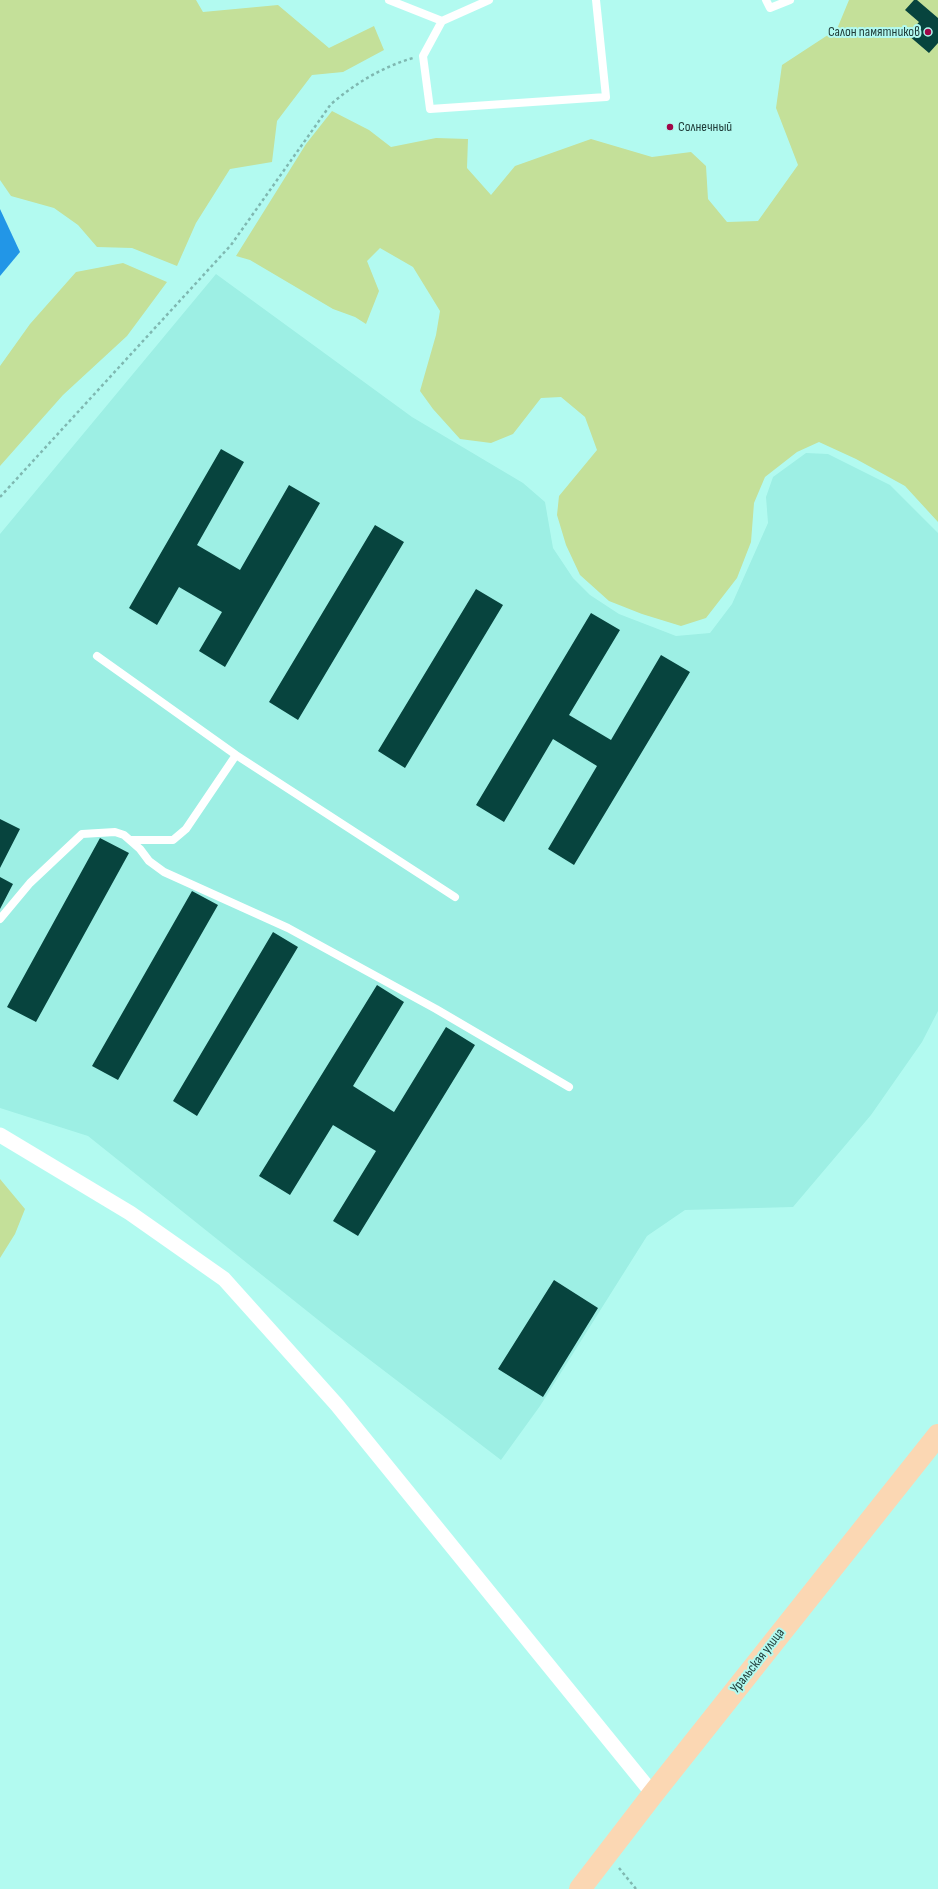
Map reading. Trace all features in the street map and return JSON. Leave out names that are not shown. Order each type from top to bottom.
[{"type":"main road","name":"Уральская улица","points":[[580,1889],[653,1794],[938,1435]]},
{"type":"street","points":[[0,1135],[130,1212],[224,1279],[337,1405],[653,1794]]},
{"type":"lane","points":[[388,0],[442,21]]},
{"type":"lane","points":[[489,0],[442,21],[424,56],[430,109],[606,97],[596,0]]},
{"type":"lane","points":[[766,0],[770,8],[790,0]]},
{"type":"lane","points":[[97,656],[236,755],[455,897]]},
{"type":"lane","points":[[131,840],[173,840],[186,829],[236,755]]},
{"type":"lane","points":[[0,919],[30,883],[82,834],[115,832],[131,840],[149,861],[164,872],[288,928],[436,1009],[569,1087]]},
{"type":"path","points":[[0,497],[231,245],[331,104],[353,86],[391,65],[424,56]]},
{"type":"path","points":[[607,1854],[636,1889]]},
{"type":"shaded area","points":[[0,0],[196,0],[203,12],[278,5],[329,48],[374,26],[384,50],[343,72],[312,75],[277,121],[272,162],[230,169],[196,223],[177,266],[132,248],[97,247],[78,225],[54,208],[11,196],[0,180]]},
{"type":"shaded area","points":[[849,0],[938,0],[938,522],[905,486],[856,459],[819,442],[797,452],[765,477],[754,503],[751,542],[737,578],[706,618],[681,626],[642,614],[609,601],[580,575],[566,545],[557,515],[559,496],[597,450],[585,417],[561,397],[541,398],[513,434],[491,443],[460,439],[433,409],[420,391],[436,335],[440,311],[413,267],[380,248],[367,261],[379,291],[366,324],[355,317],[333,309],[250,260],[236,256],[306,144],[332,111],[369,130],[391,147],[436,138],[468,139],[467,168],[491,195],[515,166],[591,139],[652,157],[691,152],[706,166],[708,199],[727,222],[758,221],[798,165],[776,108],[782,65],[837,29]]},
{"type":"shaded area","points":[[123,263],[167,282],[127,336],[63,395],[0,466],[0,366],[30,324],[76,272]]},
{"type":"shaded area","points":[[216,274],[412,417],[523,483],[545,502],[553,548],[573,578],[590,595],[619,614],[676,636],[710,633],[732,604],[768,523],[766,497],[773,477],[806,453],[828,454],[890,485],[938,533],[938,1011],[922,1042],[871,1115],[793,1207],[685,1210],[647,1236],[540,1406],[501,1460],[332,1331],[88,1136],[0,1108],[0,534]]},
{"type":"shaded area","points":[[0,1179],[25,1209],[15,1234],[0,1258]]},
{"type":"water","points":[[0,209],[20,252],[0,276]]},
{"type":"building","points":[[914,0],[917,0],[938,18],[938,43],[929,53],[908,35],[919,22],[905,10]]},
{"type":"building","points":[[221,449],[244,462],[197,545],[240,570],[289,485],[320,503],[225,667],[199,651],[222,612],[179,587],[157,625],[129,608]]},
{"type":"building","points":[[375,525],[404,542],[298,720],[269,702]]},
{"type":"building","points":[[476,589],[503,605],[405,768],[378,751]]},
{"type":"building","points":[[591,613],[620,630],[569,715],[611,740],[661,655],[690,672],[574,865],[548,849],[597,766],[553,739],[504,822],[476,805]]},
{"type":"building","points":[[0,819],[20,829],[0,868]]},
{"type":"building","points":[[100,838],[129,853],[36,1022],[7,1007]]},
{"type":"building","points":[[0,877],[13,884],[0,909]]},
{"type":"building","points":[[192,891],[218,905],[118,1080],[92,1066]]},
{"type":"building","points":[[273,932],[298,947],[197,1116],[173,1101]]},
{"type":"building","points":[[377,985],[404,1002],[353,1086],[394,1112],[446,1027],[475,1045],[358,1236],[333,1221],[376,1151],[333,1125],[290,1195],[259,1176]]},
{"type":"building","points":[[554,1280],[598,1308],[543,1397],[498,1369]]},
{"type":"place","name":"Салон памятников","points":[[928,32]]},
{"type":"place","name":"Солнечный","points":[[670,127]]}]
